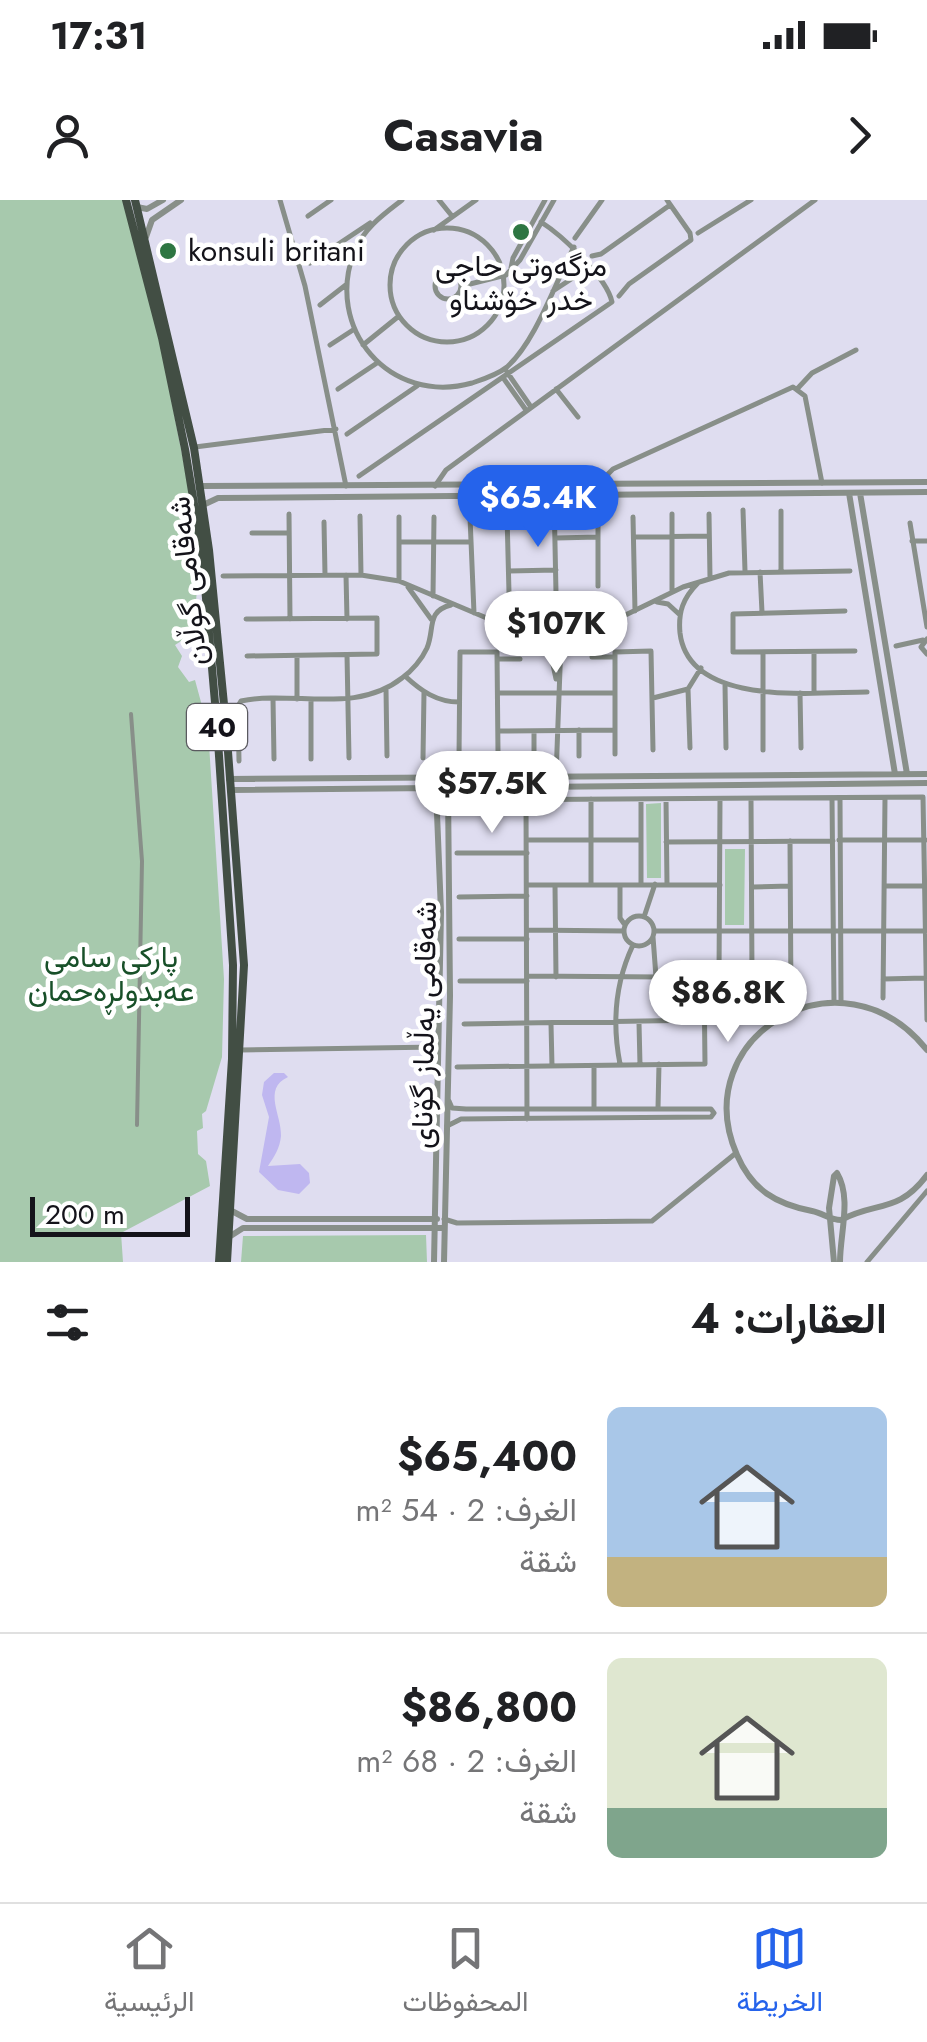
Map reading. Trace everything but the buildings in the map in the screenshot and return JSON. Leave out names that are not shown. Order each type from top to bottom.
[{"type":"main road","name":"شەقامی گوڵان","points":[[126,200],[174,395],[202,552],[233,965],[227,1262]]},
{"type":"main road","name":"شەقامی گوڵان","points":[[136,204],[194,448],[203,504],[244,966],[240,1050],[219,1262]]},
{"type":"street","points":[[146,238],[150,224],[181,200]]},
{"type":"street","points":[[280,200],[306,286],[346,486]]},
{"type":"street","points":[[308,216],[331,200]]},
{"type":"street","points":[[310,263],[402,200]]},
{"type":"street","points":[[439,200],[452,216]]},
{"type":"street","points":[[433,231],[456,230],[478,238],[495,255],[503,277],[503,294],[494,318],[482,330],[450,342],[425,338],[399,316],[390,289],[396,262],[408,244],[476,200]]},
{"type":"street","points":[[512,268],[513,258],[546,200]]},
{"type":"street","points":[[462,286],[503,277],[520,260],[554,200]]},
{"type":"street","points":[[698,233],[751,200]]},
{"type":"street","points":[[436,486],[446,470],[814,200]]},
{"type":"street","points":[[575,238],[602,201]]},
{"type":"street","points":[[160,202],[158,210],[162,213]]},
{"type":"street","points":[[136,204],[148,209],[160,202]]},
{"type":"street","points":[[592,256],[601,254],[669,202],[691,240],[629,284],[619,296]]},
{"type":"street","points":[[382,215],[356,248],[347,284],[354,329],[378,362],[417,386],[462,386],[504,373],[526,348],[574,247]]},
{"type":"street","points":[[359,476],[612,302],[574,247],[542,222]]},
{"type":"street","points":[[550,293],[588,268]]},
{"type":"street","points":[[447,273],[456,275],[462,286],[459,294],[447,300],[434,288],[439,276],[447,273]]},
{"type":"street","points":[[320,305],[347,284]]},
{"type":"street","points":[[363,345],[399,316]]},
{"type":"street","points":[[330,345],[354,329]]},
{"type":"street","points":[[526,348],[536,356]]},
{"type":"street","points":[[798,388],[807,376],[828,362],[856,350]]},
{"type":"street","points":[[338,389],[378,362]]},
{"type":"street","points":[[504,373],[529,408]]},
{"type":"street","points":[[347,434],[417,386]]},
{"type":"street","points":[[462,386],[469,400]]},
{"type":"street","points":[[606,485],[606,477],[613,469],[788,388],[798,388],[805,396],[822,483]]},
{"type":"street","points":[[556,389],[578,417]]},
{"type":"street","points":[[194,448],[336,429]]},
{"type":"street","points":[[203,504],[215,498],[554,496],[927,482]]},
{"type":"street","points":[[505,485],[505,496]]},
{"type":"street","points":[[200,486],[606,485],[927,492]]},
{"type":"street","points":[[282,487],[282,498]]},
{"type":"street","points":[[850,493],[895,774]]},
{"type":"street","points":[[860,493],[907,774]]},
{"type":"street","points":[[554,496],[556,594],[566,633],[557,690],[556,777]]},
{"type":"street","points":[[852,504],[862,504]]},
{"type":"street","points":[[743,510],[745,572]]},
{"type":"street","points":[[781,511],[782,572]]},
{"type":"street","points":[[289,514],[290,619]]},
{"type":"street","points":[[672,514],[672,592]]},
{"type":"street","points":[[709,514],[710,578]]},
{"type":"street","points":[[507,515],[509,593]]},
{"type":"street","points":[[360,516],[362,575]]},
{"type":"street","points":[[598,516],[598,586]]},
{"type":"street","points":[[433,596],[434,517]]},
{"type":"street","points":[[470,517],[474,612]]},
{"type":"street","points":[[399,518],[399,581]]},
{"type":"street","points":[[633,518],[634,611]]},
{"type":"street","points":[[324,522],[325,576]]},
{"type":"street","points":[[910,523],[927,627]]},
{"type":"street","points":[[252,532],[289,533]]},
{"type":"street","points":[[634,537],[709,536]]},
{"type":"street","points":[[555,538],[598,537]]},
{"type":"street","points":[[912,542],[927,541]]},
{"type":"street","points":[[400,542],[471,542]]},
{"type":"street","points":[[509,570],[556,570]]},
{"type":"street","points":[[223,576],[362,575],[399,581],[547,640],[562,641],[710,578],[745,572],[850,571]]},
{"type":"street","points":[[760,572],[762,612]]},
{"type":"street","points":[[346,575],[347,619]]},
{"type":"street","points":[[700,582],[686,596],[680,615],[682,641],[701,668],[726,684],[763,692],[867,692]]},
{"type":"street","points":[[406,585],[431,620]]},
{"type":"street","points":[[556,594],[547,640],[557,690]]},
{"type":"street","points":[[652,602],[668,604],[680,615]]},
{"type":"street","points":[[239,761],[239,704],[246,699],[348,699],[386,689],[405,676],[428,647],[431,620],[440,608],[454,605]]},
{"type":"street","points":[[845,611],[732,614],[734,652],[855,651]]},
{"type":"street","points":[[246,619],[378,618],[377,654],[247,656]]},
{"type":"street","points":[[522,630],[548,624],[590,629]]},
{"type":"street","points":[[896,646],[925,640]]},
{"type":"street","points":[[925,640],[921,647],[927,654]]},
{"type":"street","points":[[615,754],[615,652],[650,651],[652,750]]},
{"type":"street","points":[[459,758],[460,652],[497,652],[498,753]]},
{"type":"street","points":[[814,652],[814,692]]},
{"type":"street","points":[[762,750],[763,653]]},
{"type":"street","points":[[347,655],[349,758]]},
{"type":"street","points":[[297,656],[297,699]]},
{"type":"street","points":[[592,656],[615,656]]},
{"type":"street","points":[[497,659],[520,658]]},
{"type":"street","points":[[690,748],[688,690],[701,668]]},
{"type":"street","points":[[405,676],[424,692],[446,702],[460,702]]},
{"type":"street","points":[[726,684],[726,748]]},
{"type":"street","points":[[386,689],[387,756]]},
{"type":"street","points":[[652,698],[688,690]]},
{"type":"street","points":[[423,758],[424,692]]},
{"type":"street","points":[[497,694],[615,692]]},
{"type":"street","points":[[800,693],[801,748]]},
{"type":"street","points":[[273,699],[274,759]]},
{"type":"street","points":[[311,759],[312,699]]},
{"type":"street","points":[[131,714],[142,862],[137,1125]]},
{"type":"street","points":[[534,730],[534,752]]},
{"type":"street","points":[[579,730],[579,756]]},
{"type":"street","points":[[498,731],[615,730]]},
{"type":"street","points":[[229,779],[927,774]]},
{"type":"street","points":[[704,776],[704,786]]},
{"type":"street","points":[[322,780],[322,790]]},
{"type":"street","points":[[230,790],[927,784]]},
{"type":"street","name":"شەقامی یەڵماز گۆنای","points":[[434,1262],[439,1228],[441,912],[436,789]]},
{"type":"street","name":"شەقامی یەڵماز گۆنای","points":[[439,1219],[448,1126],[448,789]]},
{"type":"street","points":[[453,800],[923,797],[927,1020]]},
{"type":"street","points":[[751,798],[752,978]]},
{"type":"street","points":[[836,798],[837,1002]]},
{"type":"street","points":[[883,998],[885,798]]},
{"type":"street","points":[[590,799],[591,885]]},
{"type":"street","points":[[641,799],[641,884]]},
{"type":"street","points":[[666,799],[667,885]]},
{"type":"street","points":[[719,977],[720,799]]},
{"type":"street","points":[[526,800],[527,1120]]},
{"type":"street","points":[[526,840],[641,840]]},
{"type":"street","points":[[666,842],[926,840]]},
{"type":"street","points":[[790,841],[790,1000]]},
{"type":"street","points":[[457,853],[526,854]]},
{"type":"street","points":[[620,884],[620,918],[633,945]]},
{"type":"street","points":[[655,884],[644,917],[653,934],[656,977]]},
{"type":"street","points":[[526,885],[720,884]]},
{"type":"street","points":[[556,885],[556,976]]},
{"type":"street","points":[[752,886],[790,886]]},
{"type":"street","points":[[884,886],[926,886]]},
{"type":"street","points":[[459,897],[527,896]]},
{"type":"street","points":[[624,928],[630,918],[644,917]]},
{"type":"street","points":[[527,930],[624,928]]},
{"type":"street","points":[[653,934],[926,931]]},
{"type":"street","points":[[633,945],[646,944],[653,934]]},
{"type":"street","points":[[459,939],[527,939]]},
{"type":"street","points":[[620,1065],[616,1022],[620,977],[633,945]]},
{"type":"street","points":[[460,981],[556,976],[790,978]]},
{"type":"street","points":[[457,1067],[705,1064],[704,977]]},
{"type":"street","points":[[883,979],[926,978]]},
{"type":"street","points":[[926,1181],[894,1204],[844,1219],[830,1219],[817,1212],[785,1206],[767,1196],[747,1173],[728,1125],[727,1102],[734,1072],[746,1050],[782,1016],[804,1007],[837,1002],[861,1004],[890,1016],[927,1050]]},
{"type":"street","points":[[439,1012],[450,1012]]},
{"type":"street","points":[[464,1024],[704,1020]]},
{"type":"street","points":[[639,1022],[640,1065]]},
{"type":"street","points":[[552,1023],[552,1066]]},
{"type":"street","points":[[240,1050],[438,1047]]},
{"type":"street","points":[[658,1108],[659,1064]]},
{"type":"street","points":[[594,1065],[594,1108]]},
{"type":"street","points":[[447,1098],[452,1108],[711,1109],[714,1113],[461,1119],[448,1126]]},
{"type":"street","points":[[626,1108],[626,1118]]},
{"type":"street","points":[[228,1238],[247,1223],[439,1219],[652,1221],[736,1153]]},
{"type":"street","points":[[837,1173],[844,1219],[837,1262],[830,1219],[831,1190],[837,1173]]},
{"type":"street","points":[[867,1262],[926,1181]]},
{"type":"street","points":[[230,1210],[247,1223],[439,1228],[457,1222]]},
{"type":"street","name":"شەقامی یەڵماز گۆنای","points":[[439,1228],[444,1262]]},
{"type":"green space","name":"پارکی سامی عەبدولڕەحمان","points":[[0,200],[125,200],[165,367],[194,530],[195,612],[189,636],[175,645],[182,656],[178,667],[189,682],[195,680],[208,728],[224,979],[222,1057],[202,1114],[203,1128],[197,1131],[198,1154],[206,1161],[210,1186],[121,1233],[123,1262],[0,1262]]},
{"type":"green space","points":[[661,803],[661,878],[647,878],[646,804]]},
{"type":"green space","points":[[725,849],[745,849],[744,925],[725,925]]},
{"type":"green space","points":[[426,1235],[427,1262],[241,1262],[243,1236]]},
{"type":"shaded area","points":[[274,1073],[288,1077],[276,1088],[281,1136],[268,1166],[300,1164],[309,1173],[310,1183],[299,1194],[278,1190],[259,1172],[269,1117],[262,1095],[264,1082]]},
{"type":"place","name":"مزگه‌وتی حاجی خدر خۆشناو","points":[[521,232]]},
{"type":"place","name":"konsuli britani","points":[[168,251]]}]
